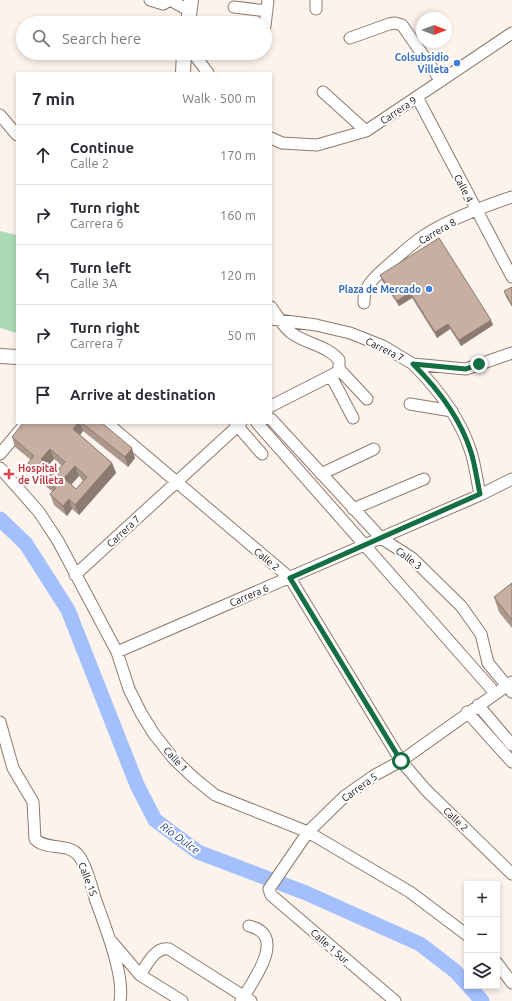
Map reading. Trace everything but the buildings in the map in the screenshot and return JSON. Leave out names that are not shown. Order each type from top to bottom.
[{"type":"main road","points":[[183,72],[184,60]]},
{"type":"main road","points":[[0,356],[16,357]]},
{"type":"street","points":[[150,0],[163,4],[170,0],[190,11]]},
{"type":"street","points":[[266,16],[268,0]]},
{"type":"street","points":[[234,7],[267,12]]},
{"type":"street","points":[[350,38],[389,24],[395,23],[402,25],[441,81]]},
{"type":"street","name":"Carrera 9","points":[[272,138],[282,143],[317,145],[366,131],[512,33]]},
{"type":"street","points":[[198,60],[207,72]]},
{"type":"street","points":[[324,92],[366,131]]},
{"type":"street","name":"Calle 4","points":[[417,97],[512,277]]},
{"type":"street","points":[[0,115],[16,134]]},
{"type":"street","name":"Carrera 8","points":[[364,303],[366,287],[425,235],[476,210],[512,197]]},
{"type":"street","points":[[272,310],[276,320],[294,336],[334,354],[340,360],[335,372],[272,405]]},
{"type":"street","name":"Carrera 7","points":[[276,320],[316,325],[350,333],[383,346],[413,364],[466,369],[512,353]]},
{"type":"street","points":[[413,364],[435,386],[452,411],[471,451],[480,494]]},
{"type":"street","points":[[335,372],[367,399]]},
{"type":"street","points":[[335,372],[353,418]]},
{"type":"street","points":[[410,404],[452,411]]},
{"type":"street","name":"Calle 3","points":[[272,420],[381,538],[412,558],[461,606],[481,634],[488,663],[510,687]]},
{"type":"street","points":[[0,454],[25,424]]},
{"type":"street","name":"Calle 2","points":[[108,424],[290,578],[401,761],[426,790],[512,874]]},
{"type":"street","points":[[238,424],[262,454]]},
{"type":"street","name":"Carrera 7","points":[[75,575],[238,424]]},
{"type":"street","points":[[259,424],[495,693]]},
{"type":"street","points":[[321,474],[374,449]]},
{"type":"street","name":"Calle 1","points":[[0,468],[39,512],[58,542],[117,652],[130,690],[141,713],[154,734],[174,758],[194,778],[215,795],[308,832],[410,892],[464,933]]},
{"type":"street","points":[[353,509],[424,479]]},
{"type":"street","name":"Carrera 6","points":[[117,652],[290,578],[512,479]]},
{"type":"street","name":"Carrera 5","points":[[269,889],[308,832],[345,796],[375,775],[401,761],[495,693],[510,687]]},
{"type":"street","points":[[478,705],[512,745]]},
{"type":"street","points":[[468,712],[512,762]]},
{"type":"street","name":"Calle 1S","points":[[0,722],[13,768],[33,802],[34,839],[40,844],[72,850],[78,855],[86,871],[111,941],[120,987],[120,1001]]},
{"type":"street","name":"Calle 1 Sur","points":[[269,889],[271,895],[395,1001]]},
{"type":"street","points":[[140,975],[158,950],[163,948],[169,949],[245,999],[264,960],[268,946],[265,935],[258,928],[249,926]]},
{"type":"street","points":[[111,941],[140,975],[182,1001]]},
{"type":"street","points":[[500,967],[512,983]]},
{"type":"green space","points":[[0,231],[16,235],[16,333],[0,328]]},
{"type":"waterway","name":"Río Dulce","points":[[0,519],[26,544],[68,610],[137,785],[155,820],[198,852],[306,893],[420,944],[455,971],[464,981]]},
{"type":"waterway","name":"Río Dulce","points":[[472,989],[482,1001]]},
{"type":"place","name":"Colsubsidio Villeta","points":[[457,63]]},
{"type":"place","name":"Plaza de Mercado","points":[[429,289]]},
{"type":"place","name":"Hospital de Villeta","points":[[9,474]]},
{"type":"route","points":[[401,761],[290,578],[480,494],[471,451],[452,411],[435,386],[413,364],[466,369],[479,364]]}]
